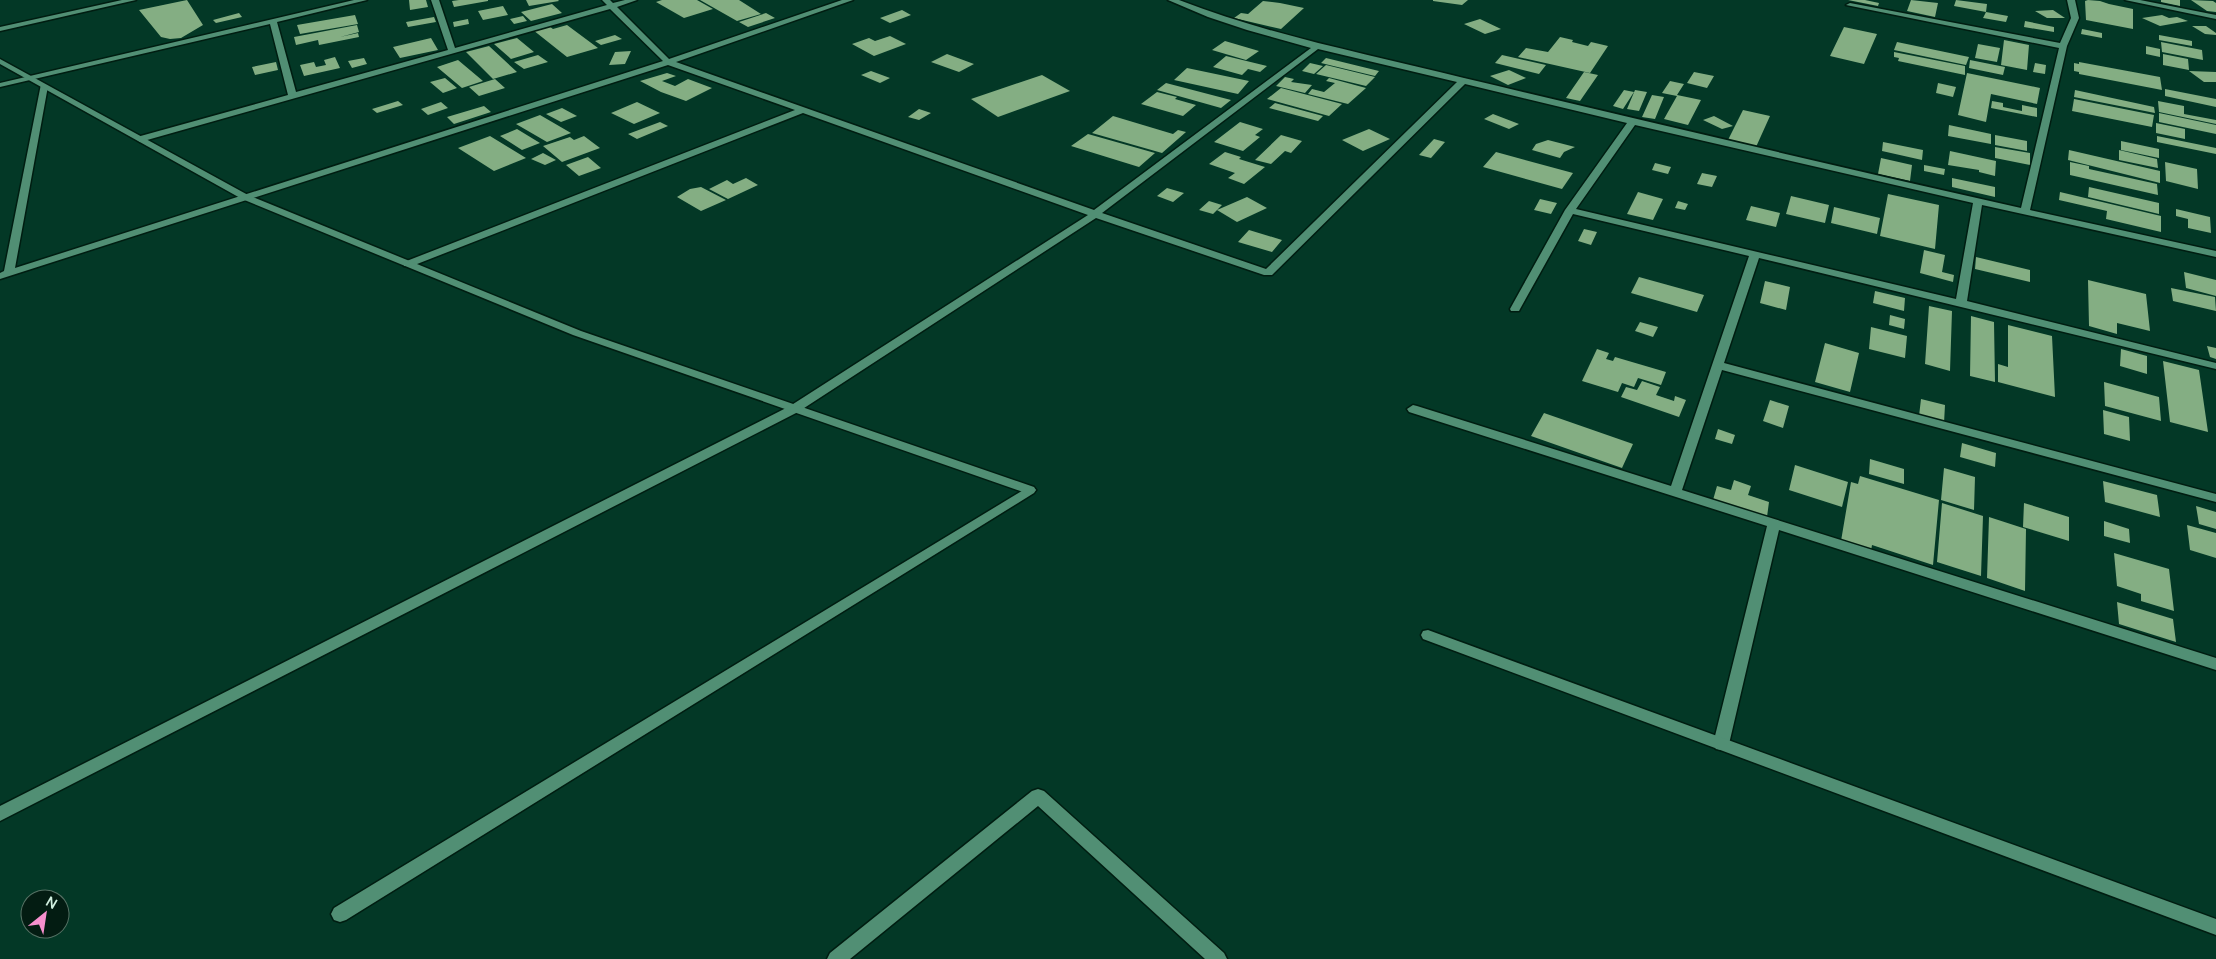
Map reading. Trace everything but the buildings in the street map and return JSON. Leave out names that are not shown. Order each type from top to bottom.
[{"type":"street","points":[[0,29],[132,0]]},
{"type":"street","points":[[0,85],[363,0]]},
{"type":"street","points":[[435,0],[452,50]]},
{"type":"street","points":[[140,139],[609,3],[633,0]]},
{"type":"street","points":[[44,86],[4,275],[668,62],[849,0]]},
{"type":"street","points":[[1172,0],[1216,19],[1315,48],[1464,80],[1632,123],[2216,254]]},
{"type":"street","points":[[2025,211],[2063,46],[2075,18],[2071,0]]},
{"type":"street","points":[[2129,0],[2216,16]]},
{"type":"street","points":[[609,3],[668,62],[1268,273],[1464,80]]},
{"type":"street","points":[[1850,5],[2063,46]]},
{"type":"street","points":[[273,21],[293,96]]},
{"type":"street","points":[[0,814],[794,409],[1096,214],[1315,48]]},
{"type":"street","points":[[0,61],[245,197],[577,333],[1030,490],[340,914]]},
{"type":"street","points":[[408,264],[803,110]]},
{"type":"street","points":[[1514,308],[1570,210],[1632,123]]},
{"type":"street","points":[[1961,303],[1978,201]]},
{"type":"street","points":[[1570,210],[2216,366]]},
{"type":"street","points":[[1674,492],[1755,254]]},
{"type":"street","points":[[1718,365],[2216,498]]},
{"type":"street","points":[[1413,409],[2216,664]]},
{"type":"street","points":[[1721,744],[1774,523]]},
{"type":"street","points":[[1428,635],[2216,927]]},
{"type":"street","points":[[836,959],[1038,796],[1218,959]]}]
